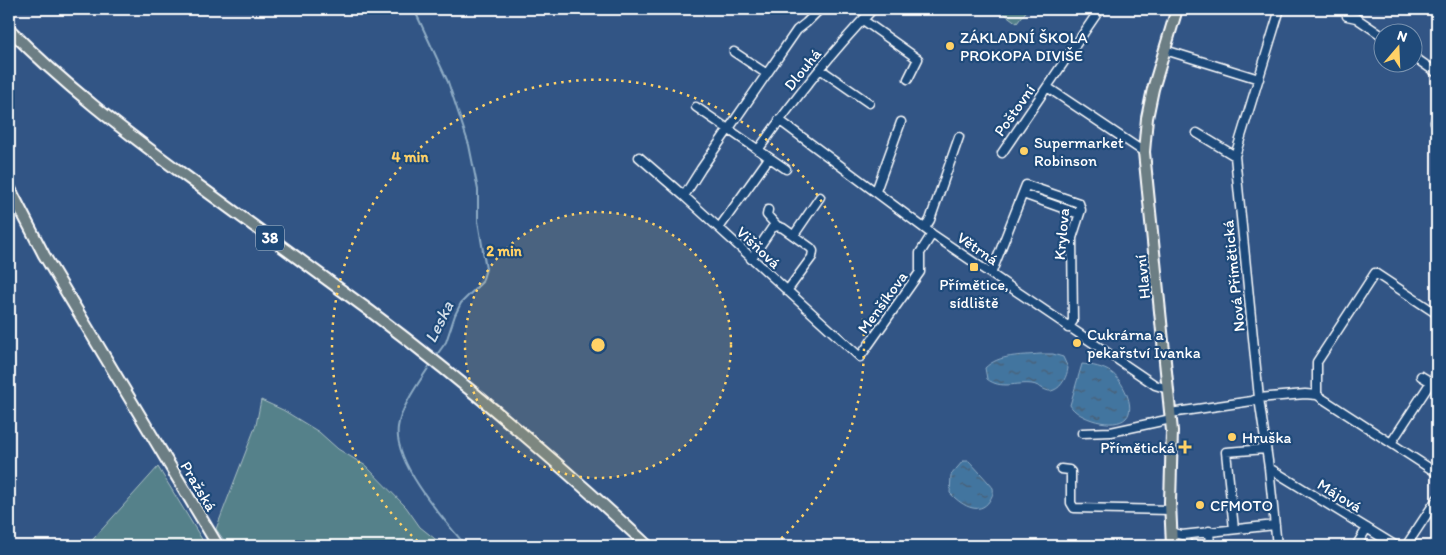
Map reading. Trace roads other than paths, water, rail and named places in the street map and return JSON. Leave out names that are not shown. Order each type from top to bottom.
[{"type":"main road","name":"Hlavní","points":[[1172,546],[1171,416],[1144,152],[1147,118],[1153,89],[1178,9]]},
{"type":"main road","name":"38","points":[[9,29],[59,77],[120,128],[420,349],[565,470],[648,546]]},
{"type":"main road","name":"Pražská","points":[[9,187],[44,255],[218,546]]},
{"type":"street","points":[[684,196],[797,30],[820,9]]},
{"type":"street","name":"Dlouhá","points":[[758,150],[779,120],[820,69],[872,9]]},
{"type":"street","name":"Poštovní","points":[[1002,153],[1100,9]]},
{"type":"street","name":"Nová Přímětická","points":[[1277,546],[1259,398],[1235,156],[1280,9]]},
{"type":"street","points":[[1346,16],[1356,18],[1374,30]]},
{"type":"street","points":[[862,20],[918,59],[908,79]]},
{"type":"street","points":[[1165,50],[1259,79]]},
{"type":"street","points":[[734,52],[767,74]]},
{"type":"street","points":[[1424,64],[1437,73]]},
{"type":"street","points":[[820,69],[869,104]]},
{"type":"street","points":[[1048,87],[1144,152]]},
{"type":"street","points":[[696,107],[786,169]]},
{"type":"street","name":"Větrná","points":[[779,120],[876,190],[932,234],[1068,328],[1155,385],[1168,389]]},
{"type":"street","points":[[876,190],[900,122]]},
{"type":"street","points":[[1197,133],[1235,156]]},
{"type":"street","points":[[925,228],[930,220],[959,137]]},
{"type":"street","name":"Višňová","points":[[639,157],[860,357]]},
{"type":"street","points":[[719,228],[769,158]]},
{"type":"street","name":"Krylova","points":[[991,274],[1026,185],[1079,203],[1081,210],[1072,238],[1073,321],[1068,328]]},
{"type":"street","points":[[794,235],[820,197]]},
{"type":"street","points":[[768,210],[767,215],[777,226],[794,235],[811,248],[813,254],[787,291]]},
{"type":"street","points":[[751,258],[772,228],[777,226]]},
{"type":"street","name":"Menšíkova","points":[[860,357],[920,272],[920,253],[932,234]]},
{"type":"street","points":[[1317,395],[1316,362],[1375,273],[1437,314]]},
{"type":"street","points":[[1391,443],[1431,382],[1421,376]]},
{"type":"street","points":[[1082,433],[1111,432],[1171,416],[1252,401],[1259,398],[1305,394],[1317,395],[1437,473]]},
{"type":"street","points":[[1234,529],[1226,452],[1266,449]]},
{"type":"street","name":"Májová","points":[[1269,468],[1396,546]]},
{"type":"street","points":[[1062,469],[1071,472],[1071,503],[1074,508],[1171,510]]},
{"type":"street","points":[[1406,546],[1437,499]]},
{"type":"street","points":[[1172,533],[1182,535],[1275,525]]},
{"type":"street","points":[[1356,546],[1367,528]]},
{"type":"street","points":[[1209,531],[1210,546]]},
{"type":"water","points":[[1053,354],[1063,357],[1068,368],[1064,381],[1054,390],[1049,391],[1032,384],[1003,385],[987,379],[985,368],[997,360],[1011,356]]},
{"type":"water","points":[[1082,364],[1101,368],[1116,376],[1129,401],[1129,413],[1126,418],[1114,423],[1105,423],[1080,415],[1074,410],[1070,405]]},
{"type":"water","points":[[963,461],[969,461],[993,488],[990,500],[980,508],[969,507],[958,501],[950,493],[951,475]]},
{"type":"waterway","name":"Leska","points":[[414,9],[448,82],[469,145],[478,190],[478,221],[486,269],[482,282],[461,303],[446,342],[436,356]]},
{"type":"waterway","name":"Leska","points":[[432,362],[403,411],[398,427],[399,441],[403,457],[422,490],[445,522],[466,546]]},
{"type":"place","name":"ZÁKLADNÍ ŠKOLA PROKOPA DIVIŠE","points":[[950,46]]},
{"type":"place","name":"Supermarket Robinson","points":[[1024,151]]},
{"type":"place","name":"Přímětice, sídliště","points":[[974,267]]},
{"type":"place","name":"Cukrárna a pekařství Ivanka","points":[[1077,343]]},
{"type":"place","name":"Hruška","points":[[1232,437]]},
{"type":"place","name":"Přímětická","points":[[1185,447]]},
{"type":"place","name":"CFMOTO","points":[[1200,505]]}]
